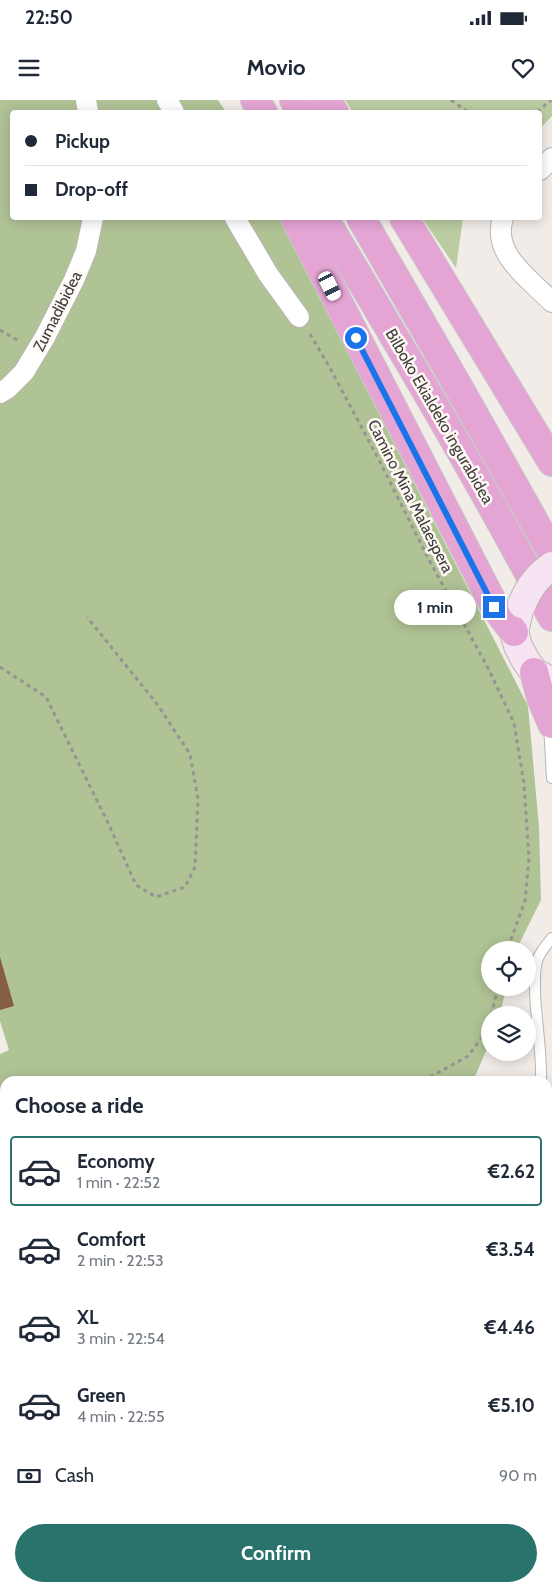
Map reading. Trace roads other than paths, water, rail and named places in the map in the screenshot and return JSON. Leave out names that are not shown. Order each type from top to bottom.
[{"type":"highway","points":[[295,220],[494,607],[514,632]]},
{"type":"highway","name":"Bilboko Ekialdeko ingurabidea","points":[[325,220],[436,407],[510,537],[552,617]]},
{"type":"highway","name":"Bilboko Ekialdeko ingurabidea","points":[[362,220],[462,392],[552,553]]},
{"type":"highway","points":[[405,220],[552,462]]},
{"type":"highway","points":[[543,677],[541,698],[550,719]]},
{"type":"main road","points":[[543,677],[526,661],[518,646],[514,632],[517,617],[528,590],[552,566]]},
{"type":"street","points":[[542,168],[552,158]]},
{"type":"street","name":"Zumadibidea","points":[[0,393],[8,388],[24,372],[45,337],[74,280],[86,251],[93,220]]},
{"type":"street","points":[[236,220],[268,274],[299,317]]},
{"type":"street","points":[[502,220],[500,228],[502,244],[508,258],[552,302]]},
{"type":"lane","points":[[550,719],[552,778]]},
{"type":"lane","points":[[540,1076],[535,974],[542,950],[552,938]]}]
